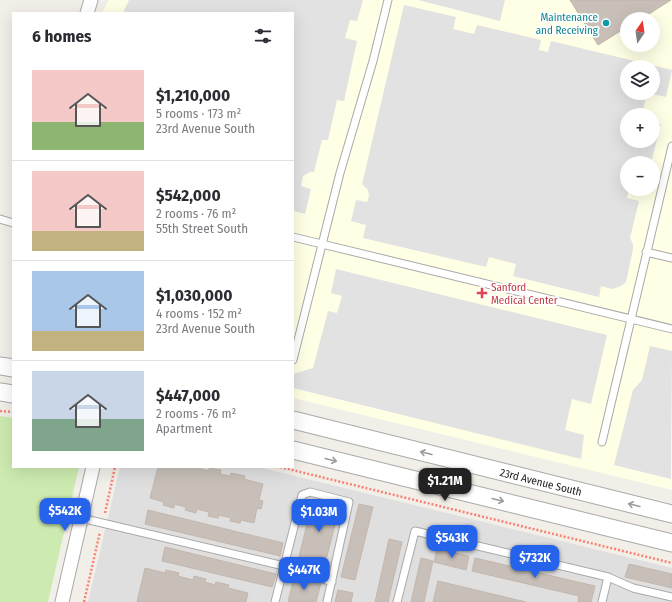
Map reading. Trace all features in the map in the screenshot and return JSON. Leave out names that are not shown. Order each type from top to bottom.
[{"type":"street","points":[[87,12],[91,0]]},
{"type":"street","points":[[0,366],[12,368]]},
{"type":"street","points":[[0,392],[12,394]]},
{"type":"street","name":"23rd Avenue South","points":[[294,420],[672,514]]},
{"type":"street","points":[[294,450],[672,543]]},
{"type":"street","points":[[62,602],[93,468]]},
{"type":"lane","points":[[294,356],[340,173],[373,61],[388,0]]},
{"type":"lane","points":[[602,442],[672,146]]},
{"type":"lane","points":[[0,219],[12,223]]},
{"type":"lane","points":[[294,237],[672,329]]},
{"type":"lane","points":[[646,252],[672,258]]},
{"type":"lane","points":[[276,602],[302,494],[310,492],[349,502],[327,602]]},
{"type":"lane","points":[[81,518],[284,566],[332,582]]},
{"type":"lane","points":[[397,602],[415,531],[608,577],[633,588],[672,597]]},
{"type":"lane","points":[[602,602],[608,577]]},
{"type":"path","points":[[0,411],[12,412]]},
{"type":"path","points":[[84,602],[115,468]]},
{"type":"path","points":[[284,468],[672,563]]},
{"type":"shaded area","name":"Sanford Medical Center","points":[[109,0],[672,0],[672,490],[294,398],[294,12],[103,12]]},
{"type":"shaded area","points":[[129,0],[363,0],[357,21],[350,20],[345,38],[357,41],[344,101],[337,100],[328,140],[322,140],[314,172],[310,172],[303,176],[301,186],[311,189],[305,214],[294,211],[294,12],[123,12]]},
{"type":"shaded area","points":[[418,0],[505,0],[500,21]]},
{"type":"shaded area","points":[[404,5],[456,17],[453,29],[474,34],[477,25],[541,40],[539,50],[548,52],[551,41],[630,60],[620,60],[620,100],[645,100],[644,108],[620,108],[620,148],[655,148],[653,156],[620,156],[620,196],[627,196],[627,198],[639,201],[630,238],[633,244],[633,249],[626,282],[621,286],[612,289],[601,286],[599,297],[513,276],[516,264],[489,257],[486,267],[363,238],[366,225],[351,221],[356,200],[367,202],[369,196],[368,190],[362,184]]},
{"type":"shaded area","points":[[660,67],[672,70],[666,97],[660,96]]},
{"type":"shaded area","points":[[336,269],[607,335],[591,404],[572,399],[565,430],[584,435],[581,459],[294,388],[294,374],[313,368],[328,311],[337,313],[342,296],[331,293]]},
{"type":"shaded area","points":[[650,346],[672,351],[671,479],[614,465],[633,390],[642,380]]},
{"type":"shaded area","points":[[120,468],[262,468],[672,568],[672,602],[88,602]]},
{"type":"green space","points":[[0,416],[12,418],[12,468],[79,468],[48,602],[0,602]]},
{"type":"building","name":"Maintenance and Receiving","points":[[570,0],[671,0],[652,12],[620,12],[620,31],[598,45]]},
{"type":"building","points":[[158,468],[198,468],[209,471],[209,468],[221,470],[220,474],[230,476],[231,473],[245,476],[244,479],[263,484],[259,500],[263,501],[261,509],[257,508],[254,523],[241,520],[240,523],[230,521],[231,518],[219,515],[218,518],[208,516],[209,512],[197,509],[196,513],[185,510],[186,507],[174,504],[174,508],[163,505],[164,502],[150,498]]},
{"type":"building","points":[[313,499],[340,505],[324,568],[298,561]]},
{"type":"building","points":[[359,504],[373,507],[355,580],[341,577]]},
{"type":"building","points":[[148,510],[283,543],[280,556],[145,524]]},
{"type":"building","points":[[389,539],[402,542],[388,602],[375,602]]},
{"type":"building","points":[[165,547],[276,574],[272,587],[162,561]]},
{"type":"building","points":[[437,549],[469,556],[466,570],[434,562]]},
{"type":"building","points":[[421,558],[433,561],[424,602],[411,602]]},
{"type":"building","points":[[475,558],[595,586],[591,602],[578,602],[579,596],[472,571]]},
{"type":"building","points":[[629,564],[672,574],[672,588],[625,577]]},
{"type":"building","points":[[145,568],[165,573],[166,570],[179,573],[178,576],[193,580],[194,576],[206,579],[205,582],[215,585],[216,582],[229,585],[228,588],[248,593],[246,602],[137,602]]},
{"type":"building","points":[[294,577],[321,583],[316,602],[288,602]]},
{"type":"building","points":[[438,581],[526,602],[433,602]]},
{"type":"building","points":[[338,590],[353,593],[351,602],[335,602]]},
{"type":"place","name":"Maintenance and Receiving","points":[[606,23]]},
{"type":"place","name":"Sanford Medical Center","points":[[482,293]]}]
